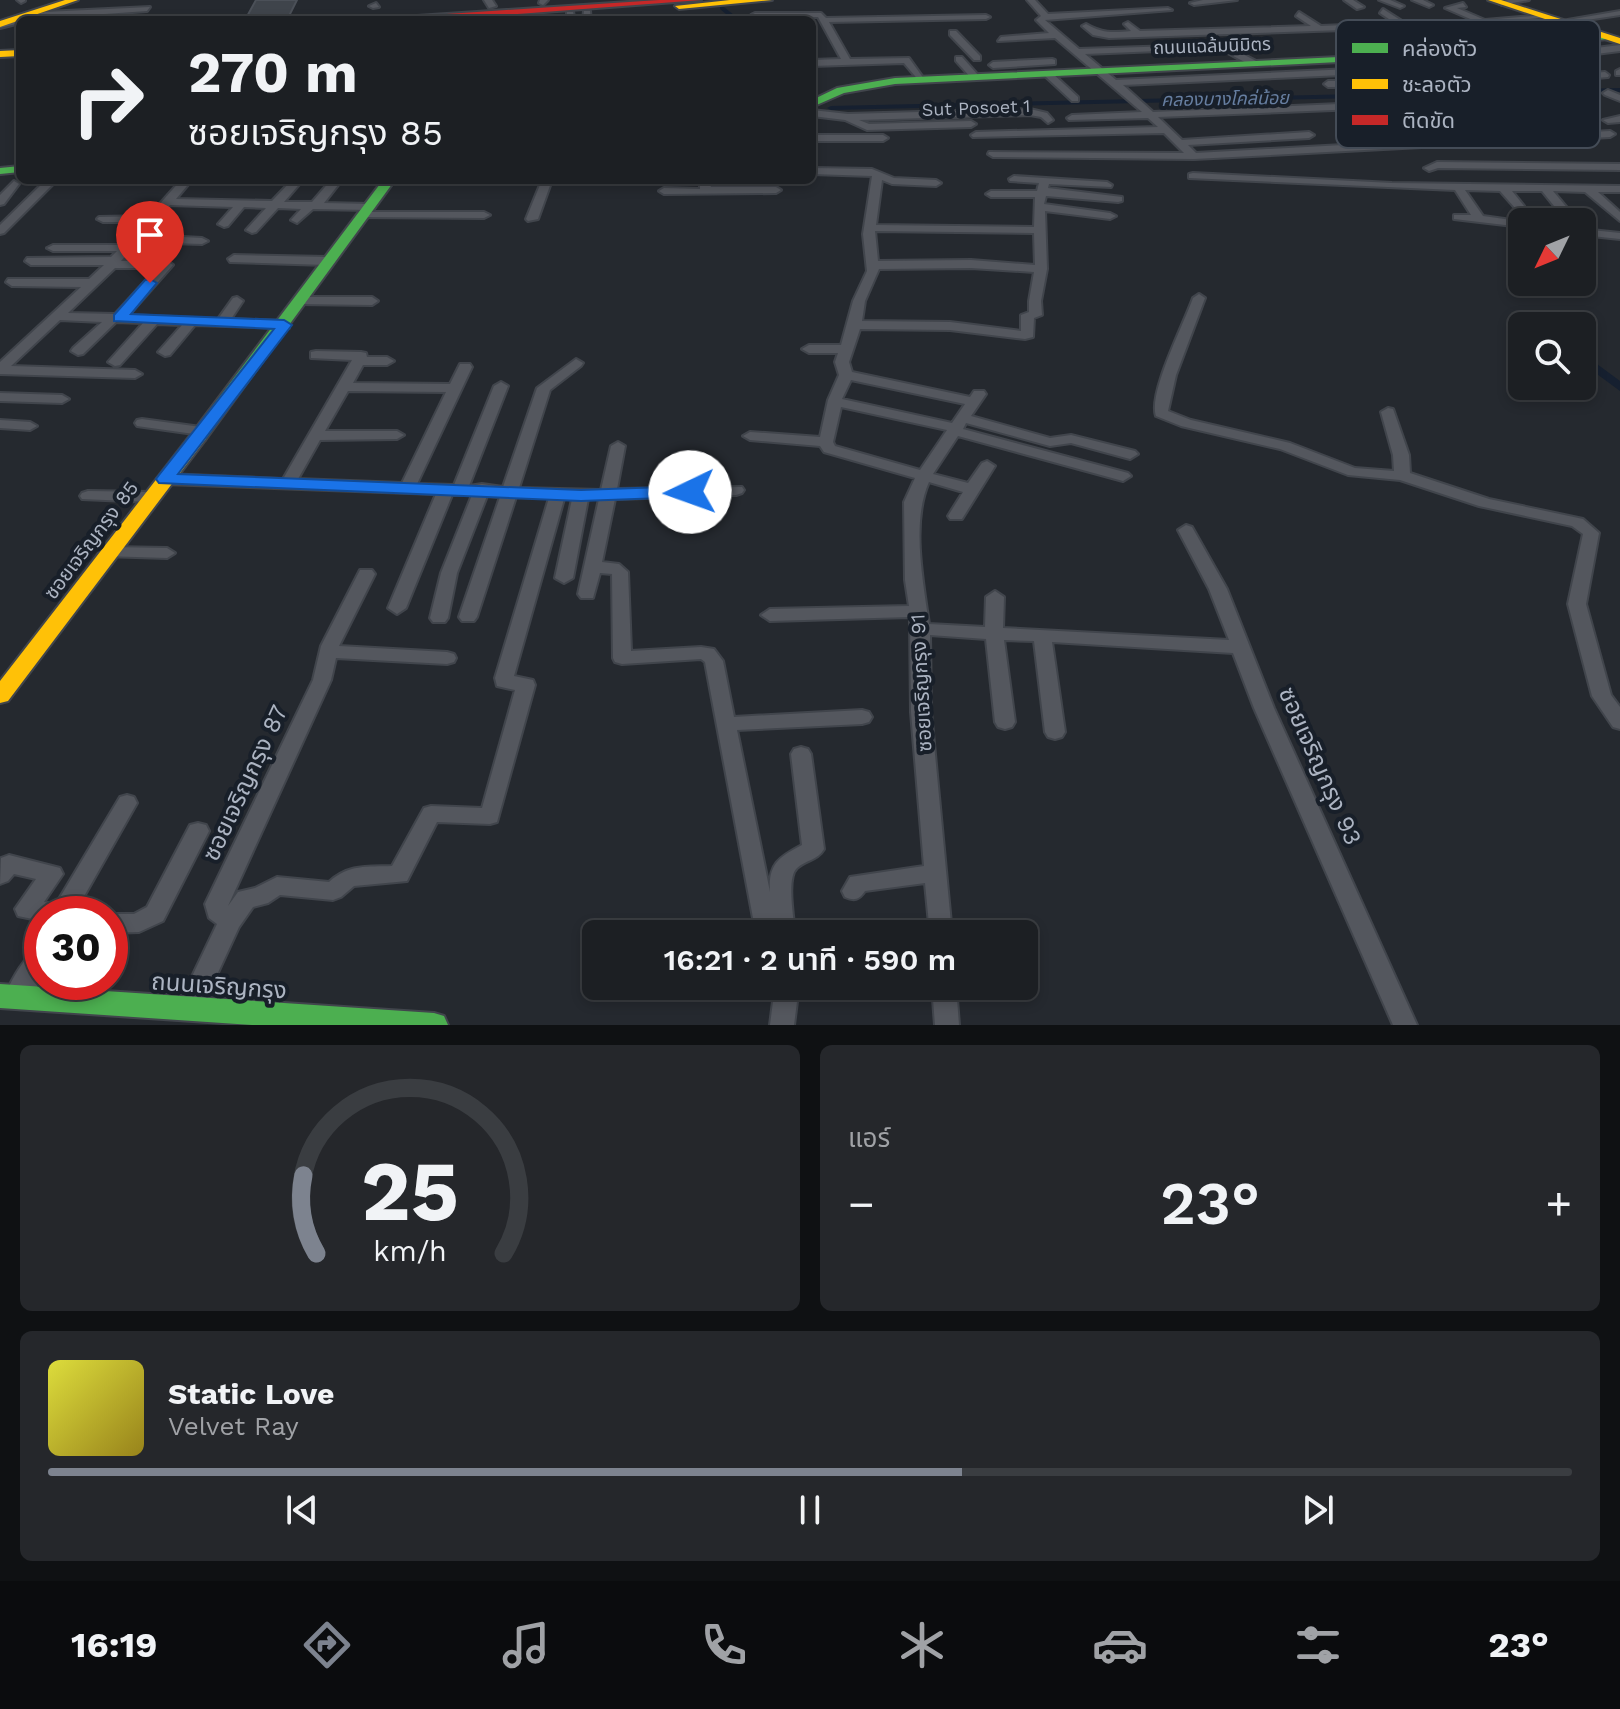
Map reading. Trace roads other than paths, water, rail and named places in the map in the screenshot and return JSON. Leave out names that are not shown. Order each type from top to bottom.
[{"type":"main road","points":[[581,12],[697,0]]},
{"type":"main road","points":[[442,16],[483,12],[581,12],[768,0]]},
{"type":"main road","points":[[1497,2],[1553,20]]},
{"type":"main road","points":[[0,11],[63,8]]},
{"type":"main road","points":[[33,16],[63,8]]},
{"type":"main road","points":[[0,11],[31,12]]},
{"type":"main road","name":"ถนนแฉล้มนิมิตร","points":[[816,103],[869,84],[975,77],[1048,68],[1096,70],[1336,61]]},
{"type":"main road","name":"ซอยเจริญกรุง 85","points":[[0,696],[284,325],[327,261],[386,184]]},
{"type":"main road","name":"ถนนเจริญกรุง","points":[[8,997],[434,1025]]},
{"type":"street","points":[[96,16],[111,0]]},
{"type":"street","points":[[126,16],[139,0]]},
{"type":"street","points":[[1031,0],[1046,16]]},
{"type":"street","points":[[1093,0],[1110,14]]},
{"type":"street","points":[[1153,0],[1168,10],[1046,16],[1040,20],[1132,98],[1192,155]]},
{"type":"street","points":[[1194,3],[1233,0]]},
{"type":"street","points":[[1348,0],[1360,7]]},
{"type":"street","points":[[1383,0],[1400,6]]},
{"type":"street","points":[[1416,0],[1445,20]]},
{"type":"street","points":[[1497,2],[1525,0]]},
{"type":"street","points":[[1456,2],[1449,8],[1481,20]]},
{"type":"street","points":[[31,12],[63,8],[101,12],[147,9]]},
{"type":"street","points":[[1310,12],[1300,10],[1319,28]]},
{"type":"street","points":[[1383,11],[1396,20]]},
{"type":"street","points":[[816,23],[824,24],[863,13]]},
{"type":"street","points":[[1564,20],[1620,13]]},
{"type":"street","points":[[1342,14],[1351,20]]},
{"type":"street","points":[[1257,16],[1273,29]]},
{"type":"street","points":[[816,23],[986,17]]},
{"type":"street","points":[[1214,19],[1228,30]]},
{"type":"street","points":[[1173,21],[1182,31]]},
{"type":"street","points":[[824,24],[848,62]]},
{"type":"street","points":[[1128,24],[1138,33]]},
{"type":"street","points":[[0,25],[0,39]]},
{"type":"street","points":[[1086,26],[1091,33],[1098,35],[1336,28]]},
{"type":"street","points":[[953,33],[977,57],[958,59],[975,77]]},
{"type":"street","points":[[1001,39],[1056,35]]},
{"type":"street","points":[[1309,37],[1336,36]]},
{"type":"street","points":[[1077,52],[1150,55],[1207,47]]},
{"type":"street","points":[[1229,50],[1255,64]]},
{"type":"street","points":[[816,64],[836,66],[848,62],[906,60],[920,79]]},
{"type":"street","points":[[1309,62],[1336,78]]},
{"type":"street","points":[[993,65],[1048,68],[1075,99]]},
{"type":"street","points":[[1114,83],[1336,72]]},
{"type":"street","points":[[1600,75],[1605,75]]},
{"type":"street","points":[[1328,84],[1336,83]]},
{"type":"street","points":[[1132,98],[1289,84]]},
{"type":"street","points":[[1608,93],[1620,98]]},
{"type":"street","name":"Sut Posoet 1","points":[[816,105],[867,127],[1048,120],[1044,115],[1030,112],[848,117]]},
{"type":"street","points":[[1072,118],[1336,107]]},
{"type":"street","points":[[1316,118],[1336,117]]},
{"type":"street","points":[[1608,120],[1620,119]]},
{"type":"street","points":[[816,138],[1165,130]]},
{"type":"street","points":[[1042,133],[1058,170]]},
{"type":"street","points":[[1600,135],[1610,134]]},
{"type":"street","points":[[1179,143],[1309,135]]},
{"type":"street","points":[[857,138],[866,152]]},
{"type":"street","points":[[993,154],[1192,155],[1336,148]]},
{"type":"street","points":[[1579,155],[1595,167]]},
{"type":"street","points":[[1525,156],[1537,167]]},
{"type":"street","points":[[1473,159],[1485,168]]},
{"type":"street","points":[[1429,168],[1437,165],[1485,168],[1620,167]]},
{"type":"street","points":[[816,171],[878,173],[894,181],[936,183]]},
{"type":"street","points":[[878,173],[870,228],[872,265],[842,362],[846,375],[835,402],[826,442],[829,449],[971,489]]},
{"type":"street","points":[[0,202],[9,194],[6,191],[10,174]]},
{"type":"street","points":[[1193,176],[1458,187],[1620,189]]},
{"type":"street","points":[[1014,179],[1044,188],[1118,199]]},
{"type":"street","points":[[0,231],[48,184]]},
{"type":"street","points":[[0,370],[113,263],[183,184]]},
{"type":"street","points":[[252,230],[295,184]]},
{"type":"street","points":[[297,220],[333,184]]},
{"type":"street","points":[[532,219],[545,184]]},
{"type":"street","points":[[664,191],[705,185],[776,190]]},
{"type":"street","points":[[991,194],[1107,185]]},
{"type":"street","points":[[1458,187],[1479,219]]},
{"type":"street","points":[[1503,187],[1519,206]]},
{"type":"street","points":[[855,325],[950,326],[1028,334],[1041,269],[1038,230],[1044,188]]},
{"type":"street","points":[[1545,188],[1561,208]]},
{"type":"street","points":[[1587,188],[1620,218]]},
{"type":"street","points":[[167,202],[278,203],[367,211],[484,215]]},
{"type":"street","points":[[224,224],[242,203]]},
{"type":"street","points":[[1040,207],[1110,216]]},
{"type":"street","points":[[0,214],[18,214]]},
{"type":"street","points":[[1458,217],[1508,222]]},
{"type":"street","points":[[103,219],[152,219]]},
{"type":"street","points":[[870,228],[1038,230]]},
{"type":"street","points":[[1596,233],[1620,236]]},
{"type":"street","points":[[53,248],[202,241]]},
{"type":"street","points":[[234,259],[327,261]]},
{"type":"street","points":[[31,261],[167,265],[116,318],[78,351]]},
{"type":"street","points":[[872,265],[971,264],[1041,269]]},
{"type":"street","points":[[12,282],[93,283]]},
{"type":"street","points":[[1199,298],[1172,376],[1162,391],[1161,413],[1186,423],[1285,446],[1353,472],[1402,476],[1485,503],[1577,522],[1591,533],[1577,604],[1602,696],[1620,722]]},
{"type":"street","points":[[222,322],[237,301]]},
{"type":"street","points":[[302,301],[372,301]]},
{"type":"street","points":[[57,316],[284,325]]},
{"type":"street","points":[[115,362],[161,320]]},
{"type":"street","points":[[165,352],[192,321]]},
{"type":"street","points":[[809,349],[846,349]]},
{"type":"street","points":[[288,484],[359,361],[359,354],[316,355]]},
{"type":"street","points":[[359,361],[387,361]]},
{"type":"street","points":[[468,617],[544,388],[576,363]]},
{"type":"street","points":[[407,489],[465,367]]},
{"type":"street","points":[[0,370],[135,374]]},
{"type":"street","name":"ซอยเจริญกรุง 91","points":[[846,375],[976,398],[923,477],[912,502],[921,712],[940,920]]},
{"type":"street","points":[[397,608],[501,386]]},
{"type":"street","points":[[345,387],[455,388]]},
{"type":"street","points":[[0,397],[62,399]]},
{"type":"street","points":[[835,402],[1050,442],[1071,439],[1130,454]]},
{"type":"street","points":[[1388,412],[1401,455],[1402,476]]},
{"type":"street","points":[[142,423],[201,431]]},
{"type":"street","points":[[0,424],[30,426]]},
{"type":"street","points":[[958,426],[1123,476]]},
{"type":"street","points":[[316,436],[397,435]]},
{"type":"street","points":[[750,436],[826,442]]},
{"type":"street","points":[[587,594],[618,446]]},
{"type":"street","points":[[956,516],[987,466]]},
{"type":"street","points":[[165,479],[581,495],[736,490]]},
{"type":"street","points":[[439,618],[449,573],[482,489]]},
{"type":"street","points":[[189,1008],[230,921],[246,899],[260,897],[277,886],[326,892],[336,890],[349,877],[399,875],[431,814],[490,816],[526,685],[504,681],[504,678],[558,494]]},
{"type":"street","points":[[564,578],[581,495]]},
{"type":"street","points":[[88,496],[150,497]]},
{"type":"street","name":"ซอยเจริญกรุง 93","points":[[1186,530],[1218,589],[1264,708],[1405,1025]]},
{"type":"street","points":[[110,552],[167,553]]},
{"type":"street","points":[[593,567],[613,568],[620,572],[622,658],[708,653],[714,661],[764,920]]},
{"type":"street","name":"ซอยเจริญกรุง 87","points":[[230,921],[217,911],[216,904],[322,680],[328,651],[366,574]]},
{"type":"street","points":[[995,597],[994,632],[1005,722]]},
{"type":"street","points":[[770,615],[919,620],[994,632],[1241,647]]},
{"type":"street","points":[[1042,635],[1055,732]]},
{"type":"street","points":[[328,651],[447,658]]},
{"type":"street","points":[[725,724],[862,717]]},
{"type":"street","points":[[783,920],[780,876],[789,862],[813,849],[801,754]]},
{"type":"street","points":[[73,896],[127,803]]},
{"type":"street","points":[[128,924],[147,921],[155,914],[198,831]]},
{"type":"street","points":[[0,875],[9,864],[52,874],[36,896]]},
{"type":"street","points":[[853,891],[858,883],[937,873]]},
{"type":"street","points":[[8,997],[24,978]]},
{"type":"street","points":[[778,1000],[782,1022]]},
{"type":"street","points":[[782,1022],[786,1000]]},
{"type":"street","points":[[945,1000],[947,1025]]},
{"type":"waterway","points":[[722,8],[732,16]]},
{"type":"waterway","name":"คลองบางโคล่น้อย","points":[[1600,90],[1620,90]]},
{"type":"waterway","name":"คลองบางโคล่น้อย","points":[[831,108],[1336,96]]},
{"type":"waterway","points":[[1596,368],[1620,387]]}]
